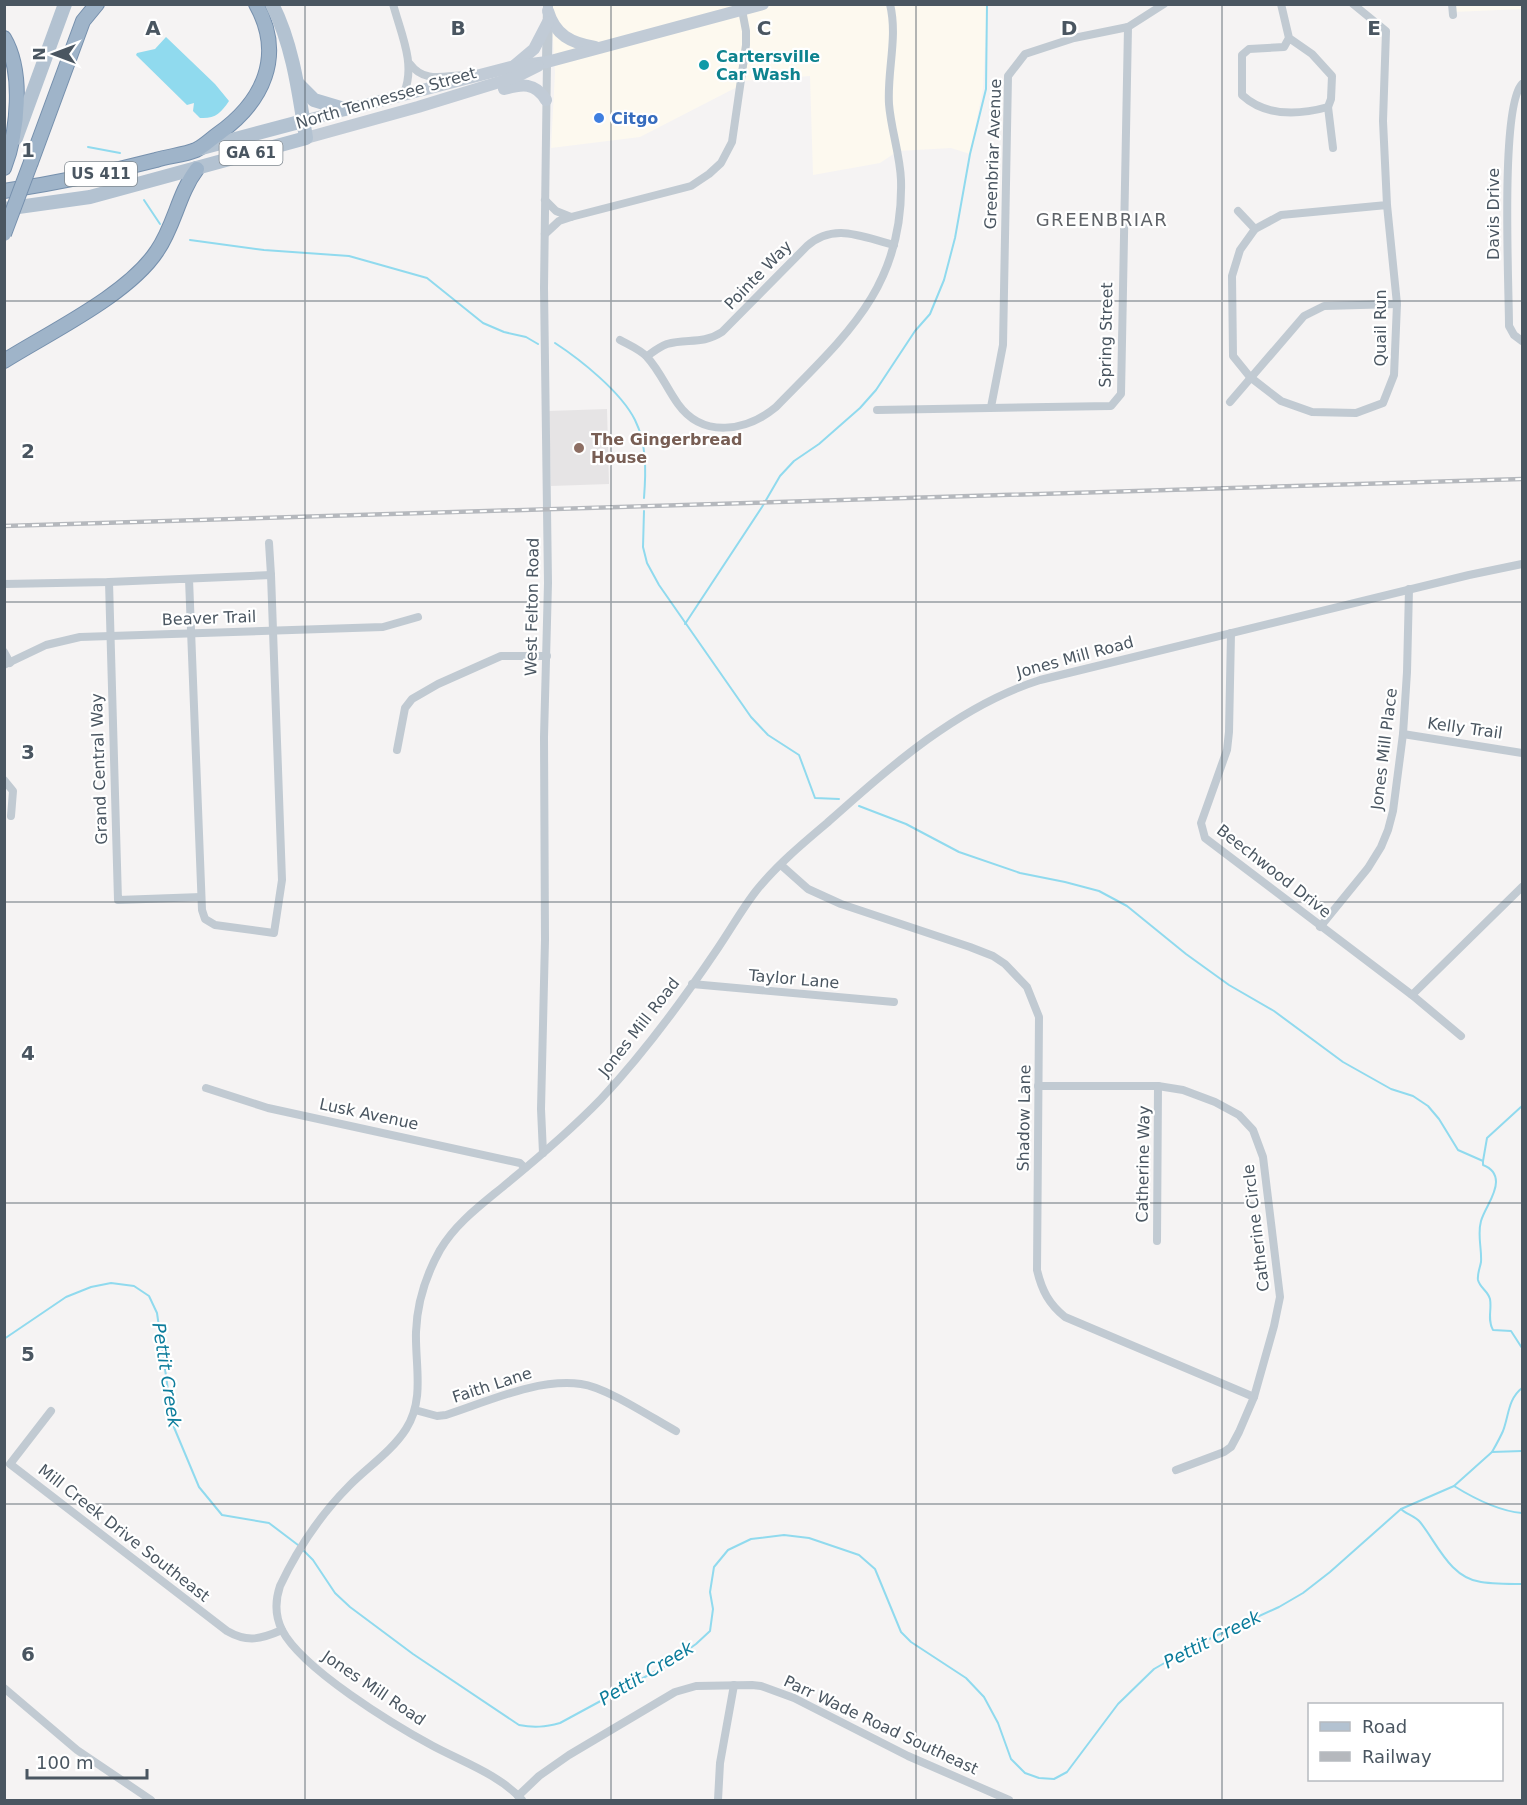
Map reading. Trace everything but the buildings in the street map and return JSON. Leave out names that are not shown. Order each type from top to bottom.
[{"type":"highway","points":[[4,234],[83,21],[97,4]]},
{"type":"highway","name":"US 411","points":[[4,191],[104,173],[195,150],[238,119],[252,103],[267,68],[266,28],[256,4]]},
{"type":"highway","points":[[4,38],[11,53],[16,77],[16,105],[11,149],[5,167]]},
{"type":"highway","points":[[4,361],[91,308],[137,275],[159,248],[176,215],[183,189],[197,169]]},
{"type":"main road","points":[[11,149],[65,4]]},
{"type":"main road","points":[[83,21],[89,4]]},
{"type":"main road","points":[[272,4],[297,83],[306,138]]},
{"type":"main road","name":"North Tennessee Street","points":[[303,121],[515,66],[547,62],[763,4]]},
{"type":"main road","points":[[548,13],[565,38],[599,48]]},
{"type":"main road","points":[[515,66],[534,49],[548,13]]},
{"type":"main road","name":"North Tennessee Street","points":[[197,169],[418,107],[516,77],[547,62]]},
{"type":"main road","points":[[297,83],[314,100],[344,109]]},
{"type":"main road","points":[[418,107],[456,102],[524,84],[535,87],[546,100]]},
{"type":"main road","name":"GA 61","points":[[195,150],[303,121]]},
{"type":"main road","name":"GA 61","points":[[4,209],[90,197],[197,169]]},
{"type":"street","points":[[393,4],[410,64],[404,93]]},
{"type":"street","points":[[620,340],[647,356],[688,415],[700,422],[721,428],[732,428],[748,425],[776,407],[858,321],[878,287],[894,245],[900,215],[901,183],[898,151],[889,102],[894,35],[890,4]]},
{"type":"street","name":"Greenbriar Avenue","points":[[991,407],[1003,345],[1008,76],[1025,54],[1074,38],[1128,27],[1164,4]]},
{"type":"street","points":[[1281,4],[1289,38],[1312,54],[1332,76],[1331,99],[1328,107],[1333,148]]},
{"type":"street","name":"Quail Run","points":[[1353,4],[1386,31],[1383,121],[1387,205],[1397,304],[1394,375],[1383,403],[1356,412],[1311,412],[1281,401],[1250,377],[1233,356],[1232,276],[1240,250],[1255,229],[1281,214],[1387,205]]},
{"type":"street","points":[[1452,4],[1453,15]]},
{"type":"street","points":[[545,234],[559,221],[571,217],[691,186],[721,163],[732,142],[746,45],[742,10]]},
{"type":"street","points":[[547,62],[548,13]]},
{"type":"street","name":"Spring Street","points":[[877,410],[1111,406],[1121,394],[1128,27]]},
{"type":"street","points":[[1289,38],[1284,46],[1249,49],[1242,55],[1242,95],[1264,109],[1285,113],[1328,107]]},
{"type":"street","name":"West Felton Road","points":[[543,1153],[541,1109],[545,940],[544,737],[548,574],[545,414],[547,62]]},
{"type":"street","points":[[410,64],[420,75],[430,78],[484,74]]},
{"type":"street","name":"Davis Drive","points":[[1522,84],[1515,95],[1508,142],[1509,326],[1514,335],[1522,341]]},
{"type":"street","points":[[545,200],[556,212],[571,217]]},
{"type":"street","points":[[1238,211],[1255,229]]},
{"type":"street","name":"Pointe Way","points":[[647,356],[670,343],[707,340],[722,332],[807,246],[822,235],[841,232],[894,245]]},
{"type":"street","points":[[1230,402],[1304,316],[1324,306],[1397,304]]},
{"type":"street","points":[[189,579],[202,910],[205,919],[215,925],[274,933],[282,880],[269,543]]},
{"type":"street","name":"Jones Mill Road","points":[[520,1798],[496,1779],[407,1731],[343,1688],[300,1654],[282,1630],[277,1613],[277,1597],[289,1570],[310,1535],[344,1491],[400,1438],[408,1426],[415,1410],[418,1393],[417,1322],[424,1288],[433,1264],[463,1220],[543,1153],[608,1092],[692,984],[757,890],[781,865],[844,807],[896,764],[951,724],[995,698],[1040,680],[1409,589],[1522,564]]},
{"type":"street","points":[[4,584],[271,575]]},
{"type":"street","name":"Grand Central Way","points":[[109,582],[118,900],[201,897]]},
{"type":"street","name":"Jones Mill Place","points":[[1320,927],[1368,868],[1381,847],[1393,811],[1407,672],[1409,589]]},
{"type":"street","name":"Beaver Trail","points":[[7,664],[46,645],[80,637],[382,627],[418,617]]},
{"type":"street","name":"Beechwood Drive","points":[[1231,633],[1227,750],[1205,810],[1201,829],[1205,838],[1412,995],[1461,1036]]},
{"type":"street","points":[[4,652],[7,664]]},
{"type":"street","points":[[398,750],[405,708],[412,699],[438,684],[501,656],[547,656]]},
{"type":"street","name":"Kelly Trail","points":[[1402,734],[1522,753]]},
{"type":"street","points":[[4,780],[13,791],[11,816]]},
{"type":"street","name":"Shadow Lane","points":[[781,865],[808,889],[833,900],[993,956],[1005,964],[1028,987],[1039,1017],[1037,1270],[1040,1285],[1048,1301],[1065,1317],[1254,1397]]},
{"type":"street","points":[[1412,995],[1522,887]]},
{"type":"street","name":"Taylor Lane","points":[[692,984],[894,1002]]},
{"type":"street","name":"Catherine Circle","points":[[1038,1086],[1158,1086],[1184,1090],[1215,1102],[1239,1115],[1252,1130],[1263,1156],[1280,1297],[1254,1397],[1231,1447],[1224,1452],[1176,1470]]},
{"type":"street","name":"Catherine Way","points":[[1157,1241],[1158,1086]]},
{"type":"street","name":"Lusk Avenue","points":[[206,1088],[268,1108],[520,1163],[525,1168]]},
{"type":"street","name":"Faith Lane","points":[[415,1410],[437,1416],[446,1415],[542,1384],[582,1384],[605,1392],[676,1431]]},
{"type":"street","name":"Mill Creek Drive Southeast","points":[[51,1411],[10,1464],[227,1631],[238,1637],[255,1639],[264,1638],[282,1630]]},
{"type":"street","points":[[718,1800],[720,1763],[734,1685]]},
{"type":"street","name":"Parr Wade Road Southeast","points":[[520,1798],[539,1776],[569,1755],[675,1692],[696,1686],[734,1685],[761,1686],[794,1698],[908,1755],[1008,1800]]},
{"type":"street","points":[[4,1688],[76,1750],[151,1800]]},
{"type":"shaded area","points":[[551,5],[987,5],[983,88],[970,154],[951,148],[898,151],[880,163],[813,175],[810,76],[741,81],[741,85],[640,137],[551,148],[555,73]]},
{"type":"shaded area","points":[[1454,5],[1522,5],[1522,9],[1453,12]]},
{"type":"shaded area","name":"The Gingerbread House","points":[[607,409],[609,484],[551,486],[549,411]]},
{"type":"water","points":[[166,37],[215,84],[229,101],[217,114],[200,118],[193,111],[194,103],[187,105],[136,55],[155,49]]},
{"type":"waterway","points":[[685,624],[780,476],[794,461],[819,444],[860,408],[876,390],[915,331],[930,314],[944,280],[955,238],[970,154],[986,89],[987,4]]},
{"type":"waterway","points":[[88,147],[120,153]]},
{"type":"waterway","points":[[144,200],[160,224]]},
{"type":"waterway","points":[[190,240],[264,250],[349,256],[427,278],[483,323],[504,332],[526,337],[538,344]]},
{"type":"waterway","points":[[555,343],[588,367],[629,409],[639,429],[644,448],[644,498]]},
{"type":"waterway","points":[[644,511],[643,547],[647,563],[659,585],[751,717],[768,735],[799,755],[815,798],[839,799]]},
{"type":"waterway","points":[[859,806],[906,824],[959,852],[1020,873],[1099,891],[1127,906],[1186,954],[1229,985],[1274,1011],[1343,1062],[1391,1089],[1413,1096],[1428,1106],[1458,1150],[1483,1161],[1483,1165],[1494,1173],[1496,1182],[1494,1192],[1480,1226],[1481,1262],[1478,1280],[1490,1299],[1490,1322],[1493,1330],[1511,1331],[1522,1348]]},
{"type":"waterway","points":[[1483,1161],[1487,1138],[1522,1106]]},
{"type":"waterway","name":"Pettit Creek","points":[[4,1339],[66,1297],[91,1287],[111,1283],[134,1286],[149,1296],[157,1313],[173,1425],[199,1487],[222,1515],[269,1523],[298,1545]]},
{"type":"waterway","points":[[1492,1452],[1503,1431],[1511,1402],[1522,1388]]},
{"type":"waterway","name":"Pettit Creek","points":[[302,1549],[313,1560],[335,1593],[350,1607],[413,1654],[519,1725],[535,1727],[560,1723],[667,1665],[696,1644],[710,1631],[713,1609],[710,1592],[714,1567],[728,1550],[751,1539],[784,1535],[809,1538],[859,1555],[875,1569],[901,1632],[911,1642],[966,1678],[984,1697],[998,1723],[1011,1759],[1025,1773],[1039,1778],[1054,1779],[1067,1772],[1118,1704],[1154,1669],[1194,1646],[1279,1607],[1303,1593],[1401,1509],[1454,1486],[1492,1452],[1522,1451]]},
{"type":"waterway","points":[[1454,1486],[1487,1504],[1522,1513]]},
{"type":"waterway","points":[[1401,1509],[1420,1522],[1445,1558],[1461,1574],[1481,1582],[1522,1584]]},
{"type":"railway","points":[[4,526],[1522,479]]},
{"type":"place","name":"Cartersville Car Wash","points":[[704,65]]},
{"type":"place","name":"Citgo","points":[[599,118]]},
{"type":"place","name":"The Gingerbread House","points":[[579,448]]},
{"type":"district","name":"GREENBRIAR","points":[[1102,219]]}]
